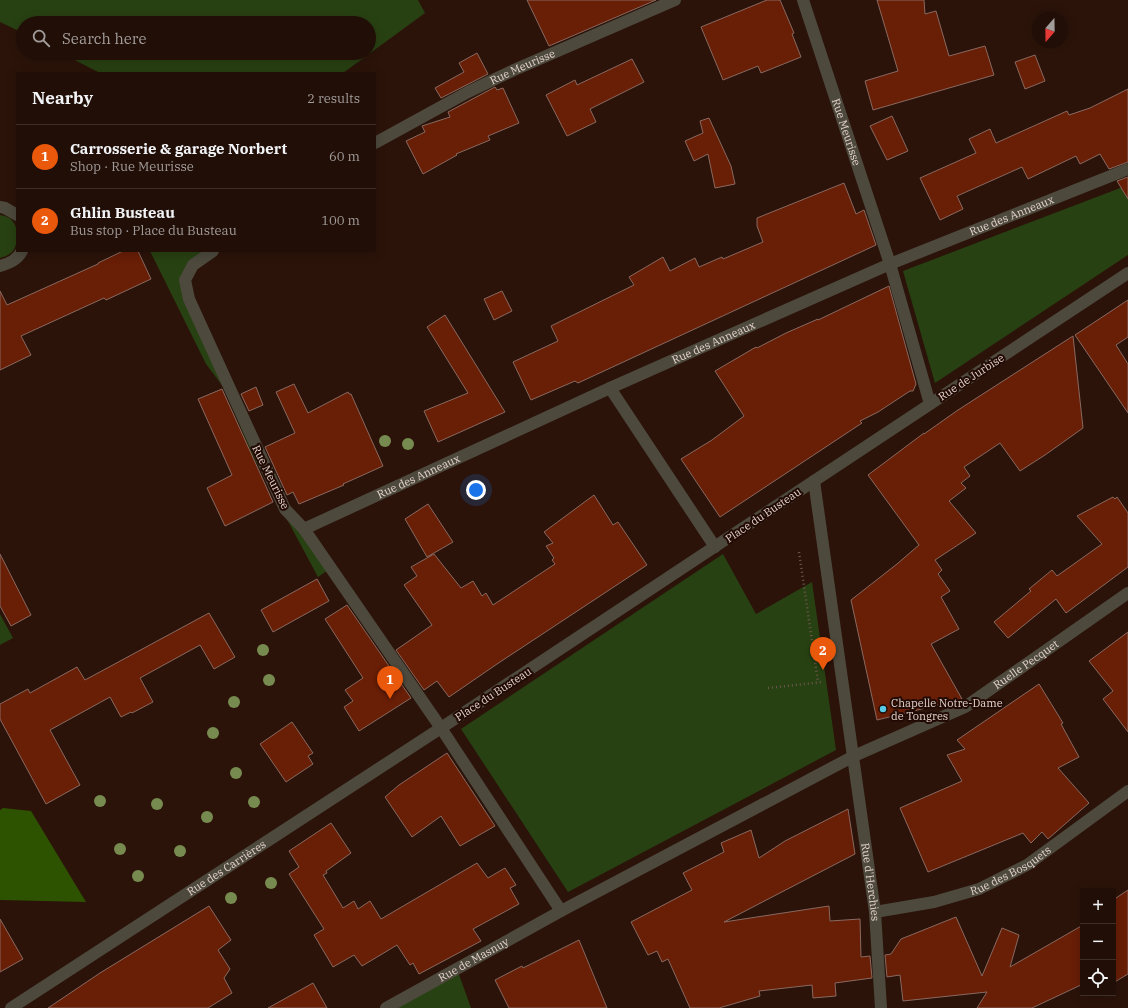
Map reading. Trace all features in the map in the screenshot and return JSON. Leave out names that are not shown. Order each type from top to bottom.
[{"type":"street","name":"Rue Meurisse","points":[[376,142],[468,92],[514,70],[675,0]]},
{"type":"street","name":"Rue Meurisse","points":[[803,0],[890,264],[930,404]]},
{"type":"street","name":"Rue des Anneaux","points":[[304,528],[610,388],[890,264],[1128,168]]},
{"type":"street","points":[[0,207],[16,214]]},
{"type":"street","points":[[0,266],[10,263],[18,257],[21,252]]},
{"type":"street","name":"Rue Meurisse","points":[[212,252],[193,265],[185,280],[189,299],[284,509],[304,528],[441,728]]},
{"type":"street","name":"Rue de Jurbise","points":[[814,481],[1128,273]]},
{"type":"street","points":[[610,388],[715,547]]},
{"type":"street","name":"Place du Busteau","points":[[441,728],[814,481],[854,756]]},
{"type":"street","name":"Ruelle Pecquet","points":[[854,756],[965,707],[1128,593]]},
{"type":"street","points":[[441,728],[561,911],[854,756]]},
{"type":"street","name":"Rue des Carrières","points":[[11,1008],[441,728]]},
{"type":"street","name":"Rue d'Herchies","points":[[854,756],[875,912],[881,1008]]},
{"type":"street","name":"Rue des Bosquets","points":[[875,912],[934,902],[979,889],[1027,865],[1128,791]]},
{"type":"street","name":"Rue de Masnuy","points":[[386,1008],[561,911]]},
{"type":"path","points":[[799,552],[818,682]]},
{"type":"path","points":[[768,688],[843,680]]},
{"type":"green space","points":[[0,0],[418,0],[425,13],[376,49],[376,16],[16,16],[16,30],[0,22]]},
{"type":"green space","points":[[75,60],[361,60],[344,72],[98,72]]},
{"type":"green space","points":[[1128,185],[1128,255],[935,383],[903,271]]},
{"type":"green space","points":[[0,215],[7,217],[15,224],[16,243],[14,250],[9,255],[0,258]]},
{"type":"green space","points":[[150,252],[212,252],[185,280],[285,509],[331,568],[318,577],[252,454],[224,388],[206,364]]},
{"type":"green space","points":[[723,554],[756,614],[812,582],[836,750],[568,892],[461,729]]},
{"type":"green space","points":[[0,614],[13,638],[0,645]]},
{"type":"green space","points":[[3,808],[31,811],[86,902],[0,900],[0,810]]},
{"type":"green space","points":[[457,969],[471,1008],[384,1008]]},
{"type":"building","points":[[527,0],[656,0],[549,46]]},
{"type":"building","points":[[767,0],[780,0],[794,33],[792,34],[801,57],[761,73],[758,66],[723,80],[701,27]]},
{"type":"building","points":[[877,0],[924,0],[925,14],[936,11],[949,56],[985,46],[994,75],[873,110],[865,81],[898,71]]},
{"type":"building","points":[[477,53],[488,74],[441,98],[435,88],[464,72],[459,63]]},
{"type":"building","points":[[1035,55],[1045,81],[1025,89],[1015,62]]},
{"type":"building","points":[[632,59],[644,82],[590,109],[596,122],[567,136],[546,95],[575,80],[577,85]]},
{"type":"building","points":[[495,87],[497,90],[503,88],[519,123],[488,136],[490,140],[456,154],[457,155],[423,174],[406,141],[425,132],[422,126],[450,117],[448,112]]},
{"type":"building","points":[[1128,89],[1128,162],[1109,169],[1100,154],[1080,164],[1076,156],[1028,179],[1022,167],[957,196],[963,209],[940,220],[920,178],[976,153],[969,139],[990,129],[996,143],[1067,111],[1069,115],[1090,108]]},
{"type":"building","points":[[892,116],[908,151],[887,160],[870,126]]},
{"type":"building","points":[[709,118],[731,166],[735,184],[715,188],[708,154],[694,161],[685,141],[703,133],[700,121]]},
{"type":"building","points":[[1128,177],[1128,199],[1117,181]]},
{"type":"building","points":[[844,183],[856,214],[864,210],[876,245],[578,383],[575,381],[531,400],[513,362],[558,341],[551,326],[634,285],[629,277],[663,257],[670,271],[695,258],[699,267],[722,257],[723,259],[763,242],[757,226],[757,218]]},
{"type":"building","points":[[121,252],[138,252],[151,279],[106,300],[104,298],[21,336],[31,355],[0,370],[0,291],[7,305]]},
{"type":"building","points":[[889,286],[916,384],[913,391],[910,391],[878,412],[860,421],[862,423],[720,517],[681,459],[712,440],[744,416],[715,371],[756,347],[757,348],[786,333],[818,320]]},
{"type":"building","points":[[502,291],[512,311],[494,320],[484,299]]},
{"type":"building","points":[[1128,300],[1128,337],[1116,345],[1128,364],[1128,413],[1075,335]]},
{"type":"building","points":[[445,315],[505,412],[438,442],[424,411],[468,393],[427,327]]},
{"type":"building","points":[[1073,336],[1083,428],[1020,471],[1000,443],[964,467],[970,476],[961,483],[966,488],[949,501],[976,533],[935,560],[942,570],[938,574],[950,591],[941,597],[959,629],[931,644],[962,699],[877,720],[851,600],[919,545],[868,475],[924,433]]},
{"type":"building","points":[[294,384],[308,413],[348,392],[351,394],[383,466],[343,484],[344,485],[299,504],[293,492],[287,495],[265,447],[295,433],[276,392]]},
{"type":"building","points":[[256,387],[263,405],[249,411],[241,394]]},
{"type":"building","points":[[222,389],[273,502],[225,526],[207,488],[232,475],[198,399]]},
{"type":"building","points":[[594,495],[613,525],[618,522],[647,565],[449,697],[437,681],[424,690],[396,650],[432,625],[404,585],[417,576],[411,567],[434,554],[461,588],[473,581],[482,596],[486,593],[493,605],[555,564],[552,560],[554,558],[546,546],[553,543],[544,532]]},
{"type":"building","points":[[1113,497],[1115,499],[1117,497],[1128,513],[1128,567],[1066,613],[1056,599],[1008,638],[994,622],[1031,591],[1029,589],[1052,570],[1057,576],[1102,544],[1077,516]]},
{"type":"building","points":[[428,504],[453,542],[427,557],[405,519]]},
{"type":"building","points":[[0,554],[31,615],[11,626],[0,606]]},
{"type":"building","points":[[317,579],[329,601],[273,632],[261,610]]},
{"type":"building","points":[[347,605],[411,698],[359,731],[344,707],[353,701],[345,690],[363,678],[325,619]]},
{"type":"building","points":[[209,613],[235,657],[214,669],[200,645],[140,678],[153,702],[121,717],[110,697],[50,730],[80,785],[46,804],[0,719],[0,704],[28,689],[30,693],[77,667],[85,680]]},
{"type":"building","points":[[1128,632],[1128,732],[1103,699],[1113,691],[1089,661]]},
{"type":"building","points":[[1039,684],[1063,723],[1061,724],[1079,757],[1058,768],[1089,803],[1048,839],[1042,832],[1031,843],[1023,833],[928,872],[900,808],[962,781],[947,755],[965,749],[957,740]]},
{"type":"building","points":[[292,722],[313,753],[308,756],[313,764],[286,782],[260,744]]},
{"type":"building","points":[[447,753],[495,826],[460,846],[441,816],[412,837],[385,797],[399,785]]},
{"type":"building","points":[[848,809],[855,854],[724,922],[829,906],[830,921],[860,919],[861,957],[870,956],[872,978],[835,983],[836,996],[813,998],[812,985],[759,991],[760,996],[719,1008],[690,1008],[668,959],[662,962],[657,951],[648,955],[631,922],[692,890],[683,873],[724,852],[721,843],[751,830],[759,858],[785,841]]},
{"type":"building","points":[[331,823],[351,853],[326,871],[327,873],[323,875],[343,908],[354,901],[358,909],[370,901],[381,919],[477,863],[488,878],[505,868],[516,885],[510,888],[519,904],[473,929],[481,941],[419,974],[413,963],[410,965],[397,945],[362,966],[354,955],[333,967],[314,935],[324,929],[289,874],[299,867],[289,851]]},
{"type":"building","points":[[1128,890],[1128,974],[1116,981],[1116,924],[1116,898]]},
{"type":"building","points":[[209,906],[231,940],[218,950],[230,969],[224,978],[232,993],[208,1008],[48,1008],[100,973]]},
{"type":"building","points":[[956,917],[982,976],[1002,928],[1019,935],[1010,967],[1080,927],[1080,985],[1032,1008],[977,1008],[987,992],[903,1001],[900,975],[887,977],[885,955],[891,954],[901,939]]},
{"type":"building","points":[[0,919],[23,959],[0,972]]},
{"type":"building","points":[[579,940],[607,1008],[509,1008],[495,980],[522,966],[523,968]]},
{"type":"building","points":[[313,983],[327,1008],[268,1008]]},
{"type":"place","name":"Ghlin Busteau","points":[[823,670]]},
{"type":"place","name":"Carrosserie & garage Norbert","points":[[390,699]]},
{"type":"place","name":"Chapelle Notre-Dame de Tongres","points":[[883,709]]}]
